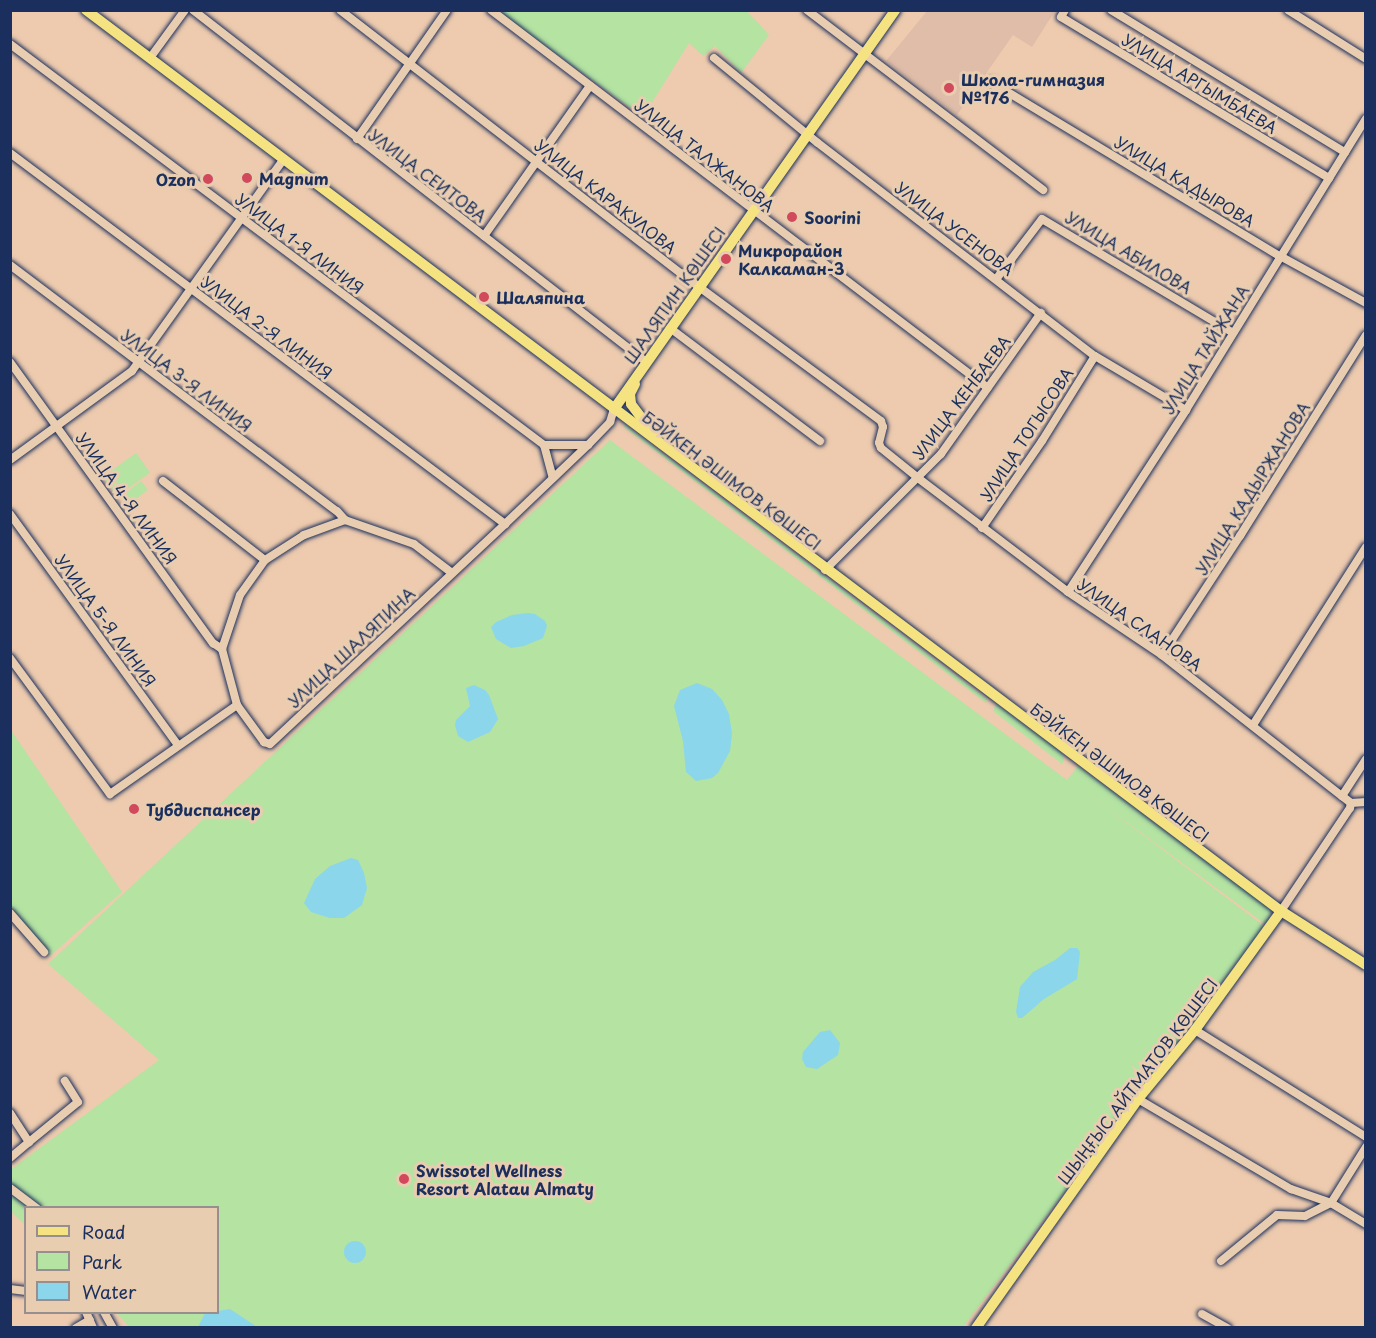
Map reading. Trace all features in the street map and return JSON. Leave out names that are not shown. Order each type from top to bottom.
[{"type":"main road","name":"БӘЙКЕН ӘШІМОВ КӨШЕСІ","points":[[86,10],[825,570],[1281,911],[1365,965]]},
{"type":"main road","name":"ШАЛЯПИН КӨШЕСІ","points":[[614,409],[645,361],[895,10]]},
{"type":"main road","points":[[645,361],[630,394],[631,404],[665,449]]},
{"type":"main road","name":"ШЫҢҒЫС АЙТМАТОВ КӨШЕСІ","points":[[976,1328],[1138,1099],[1195,1030],[1281,911]]},
{"type":"street","points":[[150,58],[185,10]]},
{"type":"street","name":"УЛИЦА СЕИТОВА","points":[[193,10],[645,361]]},
{"type":"street","name":"УЛИЦА КАРАКУЛОВА","points":[[340,10],[699,286],[881,421],[879,443],[881,448],[918,478]]},
{"type":"street","points":[[357,139],[447,10]]},
{"type":"street","name":"УЛИЦА ТАЛЖАНОВА","points":[[491,10],[988,388]]},
{"type":"street","points":[[807,10],[1043,190]]},
{"type":"street","name":"УЛИЦА АРГЫМБАЕВА","points":[[1065,10],[1061,17],[1329,178]]},
{"type":"street","name":"УЛИЦА АРГЫМБАЕВА","points":[[1111,10],[1345,152]]},
{"type":"street","points":[[1287,10],[1365,59]]},
{"type":"street","name":"УЛИЦА 1-Я ЛИНИЯ","points":[[10,44],[544,445]]},
{"type":"street","name":"УЛИЦА УСЕНОВА","points":[[714,58],[1095,356],[1186,410]]},
{"type":"street","name":"УЛИЦА КАДЫРОВА","points":[[991,82],[1280,256],[1365,303]]},
{"type":"street","points":[[484,236],[590,86]]},
{"type":"street","name":"УЛИЦА ТАЙЖАНА","points":[[1068,592],[1186,410],[1365,119]]},
{"type":"street","name":"УЛИЦА 2-Я ЛИНИЯ","points":[[10,153],[505,524]]},
{"type":"street","points":[[10,460],[132,371],[243,219],[283,160]]},
{"type":"street","name":"УЛИЦА АБИЛОВА","points":[[996,278],[1042,219],[1233,333]]},
{"type":"street","name":"УЛИЦА 3-Я ЛИНИЯ","points":[[10,265],[337,511],[345,520]]},
{"type":"street","name":"УЛИЦА КЕНБАЕВА","points":[[825,570],[941,454],[1041,313]]},
{"type":"street","points":[[670,328],[820,441]]},
{"type":"street","name":"УЛИЦА КАДЫРЖАНОВА","points":[[1162,655],[1240,536],[1365,335]]},
{"type":"street","name":"УЛИЦА ТОГЫСОВА","points":[[982,528],[1042,441],[1095,356]]},
{"type":"street","name":"УЛИЦА 4-Я ЛИНИЯ","points":[[10,362],[213,643],[222,649]]},
{"type":"street","name":"ШАЛЯПИН КӨШЕСІ","points":[[452,573],[588,445],[610,422],[614,409]]},
{"type":"street","points":[[553,478],[544,445],[588,445]]},
{"type":"street","name":"УЛИЦА СЛАНОВА","points":[[918,478],[1068,592],[1162,655],[1351,803]]},
{"type":"street","points":[[163,481],[265,560]]},
{"type":"street","name":"УЛИЦА 5-Я ЛИНИЯ","points":[[10,514],[177,744]]},
{"type":"street","points":[[10,658],[110,794],[177,744],[237,705],[222,649],[240,595],[265,560],[304,535],[345,520],[414,544],[452,573]]},
{"type":"street","points":[[1253,726],[1365,547]]},
{"type":"street","name":"УЛИЦА ШАЛЯПИНА","points":[[237,705],[264,742],[270,744],[452,573]]},
{"type":"street","points":[[1342,796],[1365,759]]},
{"type":"street","points":[[1281,911],[1350,808],[1351,803],[1365,802]]},
{"type":"street","points":[[10,913],[45,952]]},
{"type":"street","points":[[1195,1030],[1365,1137]]},
{"type":"street","points":[[10,1158],[28,1140],[78,1102],[65,1081]]},
{"type":"street","points":[[1138,1099],[1291,1189],[1331,1203],[1365,1224]]},
{"type":"street","points":[[10,1113],[28,1140]]},
{"type":"street","points":[[1221,1261],[1277,1215],[1305,1216],[1331,1203],[1365,1147]]},
{"type":"street","points":[[10,1188],[34,1206]]},
{"type":"street","points":[[105,1314],[113,1328]]},
{"type":"street","points":[[1202,1314],[1227,1328]]},
{"type":"street","points":[[76,1328],[90,1320]]},
{"type":"shaded area","name":"Школа-гимназия №176","points":[[927,11],[1055,11],[1032,47],[1013,35],[957,115],[886,61]]},
{"type":"green space","points":[[497,11],[747,11],[769,35],[741,73],[715,46],[703,56],[689,43],[643,117]]},
{"type":"green space","points":[[625,425],[987,699],[986,703],[624,427]]},
{"type":"green space","points":[[610,440],[1067,780],[1078,766],[1271,910],[1270,917],[1265,924],[1090,795],[1264,926],[963,1327],[129,1327],[118,1314],[219,1314],[219,1206],[24,1206],[24,1224],[11,1211],[10,1170],[159,1060],[48,964]]},
{"type":"green space","points":[[136,453],[150,472],[117,497],[103,477]]},
{"type":"green space","points":[[141,481],[148,490],[127,506],[121,497]]},
{"type":"green space","points":[[996,704],[1062,753],[1064,760],[1062,764],[993,711]]},
{"type":"green space","points":[[10,729],[122,892],[50,956],[11,907]]},
{"type":"water","points":[[535,614],[545,621],[547,626],[543,638],[524,646],[511,648],[496,639],[491,627],[496,622],[512,615]]},
{"type":"water","points":[[697,683],[712,689],[722,700],[729,714],[732,734],[730,751],[718,773],[712,778],[696,781],[686,772],[683,741],[674,706],[680,690]]},
{"type":"water","points":[[474,685],[485,690],[489,695],[498,719],[490,732],[468,742],[458,736],[455,725],[456,720],[470,706],[466,688]]},
{"type":"water","points":[[351,858],[358,860],[364,873],[367,888],[362,905],[344,918],[330,918],[311,912],[304,903],[315,879],[330,866]]},
{"type":"water","points":[[1070,948],[1077,948],[1080,952],[1077,979],[1044,999],[1022,1018],[1018,1018],[1016,1012],[1020,987],[1033,972],[1055,960]]},
{"type":"water","points":[[830,1030],[840,1043],[838,1055],[817,1069],[806,1067],[802,1059],[803,1052],[820,1032]]},
{"type":"water","points":[[355,1241],[363,1244],[366,1252],[363,1260],[355,1263],[347,1260],[344,1252],[347,1244]]},
{"type":"water","points":[[230,1309],[257,1327],[198,1327],[204,1314],[219,1314],[219,1311]]},
{"type":"place","name":"Школа-гимназия №176","points":[[949,88]]},
{"type":"place","name":"Magnum","points":[[247,178]]},
{"type":"place","name":"Ozon","points":[[208,179]]},
{"type":"place","name":"Soorini","points":[[792,217]]},
{"type":"place","name":"Микрорайон Калкаман-3","points":[[726,259]]},
{"type":"place","name":"Шаляпина","points":[[484,297]]},
{"type":"place","name":"Тубдиспансер","points":[[134,809]]},
{"type":"place","name":"Swissotel Wellness Resort Alatau Almaty","points":[[404,1179]]}]
